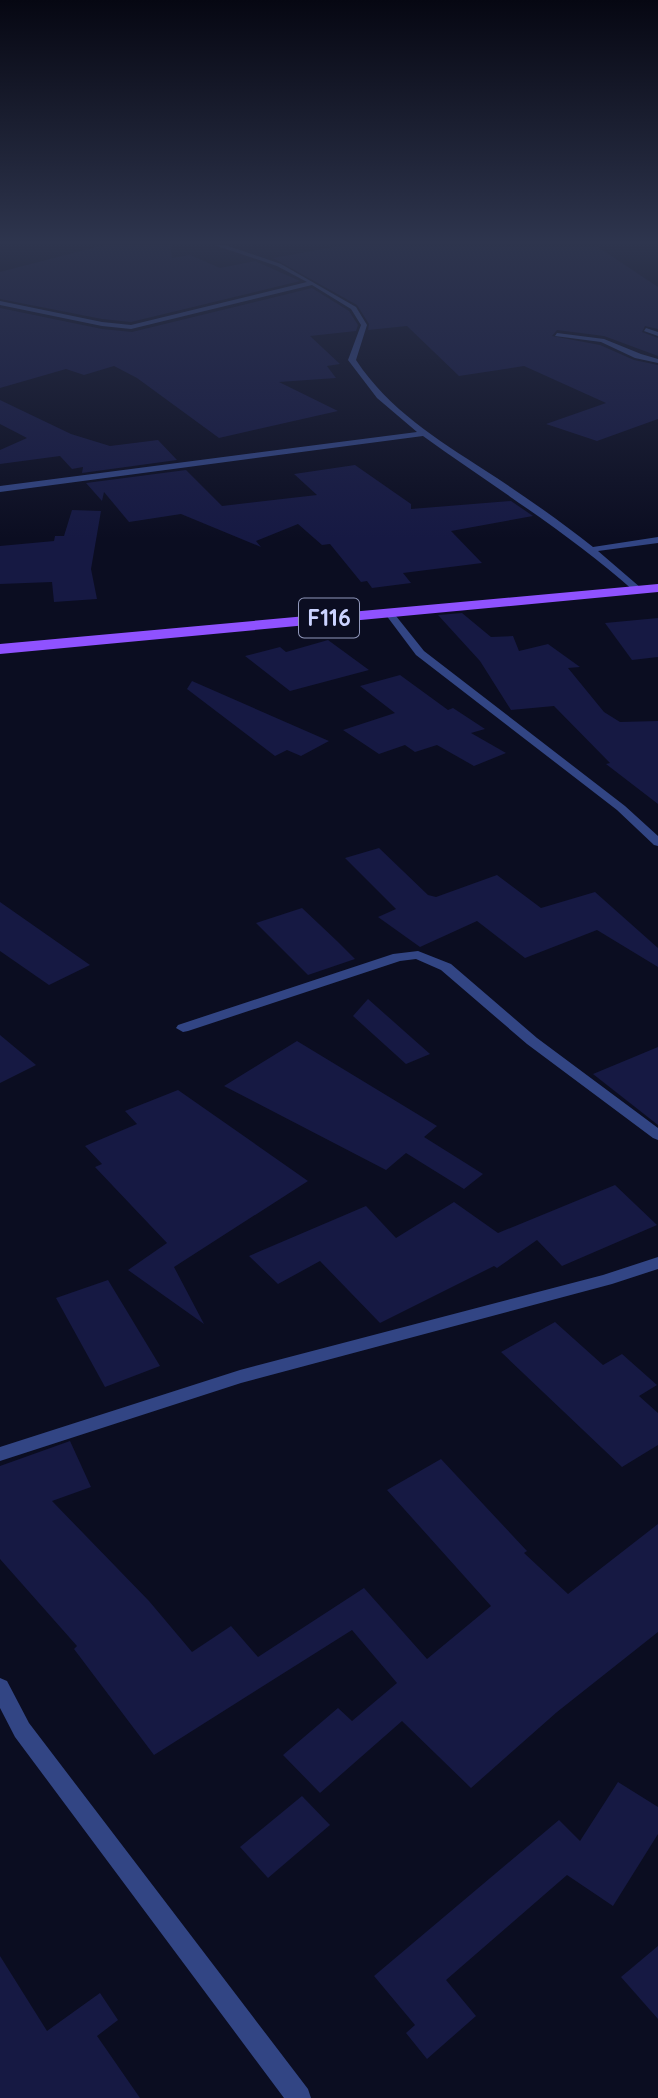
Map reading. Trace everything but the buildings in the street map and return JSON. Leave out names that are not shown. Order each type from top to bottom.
[{"type":"main road","name":"F116","points":[[0,649],[658,588]]},
{"type":"street","points":[[358,343],[352,360],[363,381],[423,434],[594,549],[638,590]]},
{"type":"street","points":[[609,343],[638,356],[658,361]]},
{"type":"street","points":[[0,489],[423,434]]},
{"type":"street","points":[[594,549],[658,540]]},
{"type":"street","points":[[389,613],[420,653],[621,808],[658,842]]},
{"type":"street","points":[[183,1028],[398,957],[418,955],[446,967],[532,1041],[658,1135]]},
{"type":"street","points":[[0,1454],[240,1377],[606,1280],[658,1263]]},
{"type":"street","points":[[0,1687],[22,1730],[299,2098]]}]
